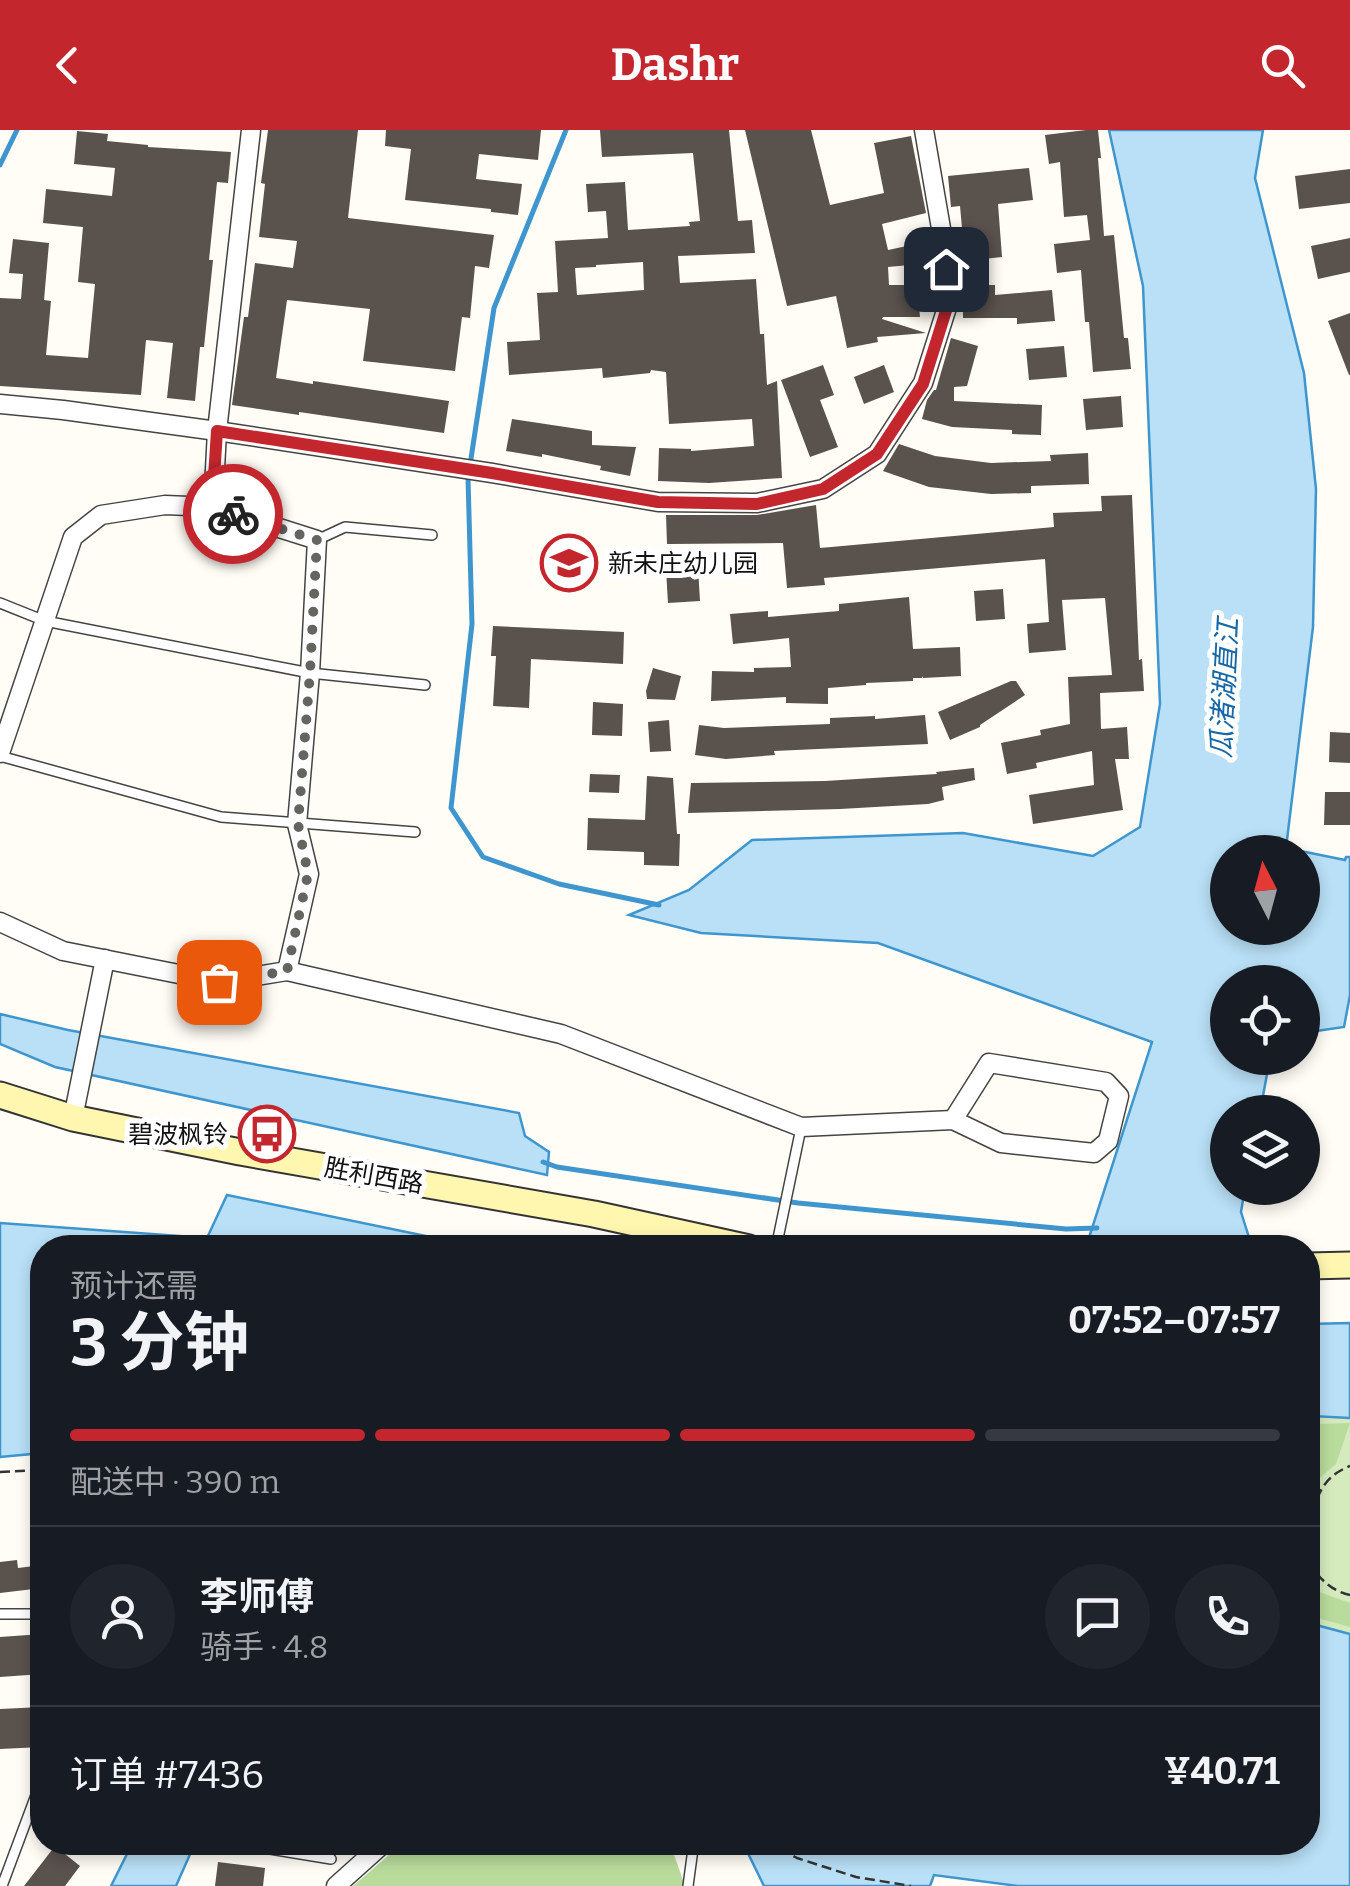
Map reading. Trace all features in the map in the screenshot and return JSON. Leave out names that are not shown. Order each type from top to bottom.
[{"type":"street","points":[[212,508],[251,130]]},
{"type":"street","points":[[0,404],[217,431],[658,502],[757,504],[823,489],[877,454],[923,384],[950,298],[924,130]]},
{"type":"street","points":[[0,755],[73,537],[100,515],[165,504],[212,508],[317,540],[298,824],[308,874],[287,971]]},
{"type":"street","points":[[0,922],[63,951],[104,960],[219,982],[287,971],[562,1034],[801,1127],[953,1120],[1001,1143],[1094,1153],[1108,1140],[1119,1096],[1106,1082],[989,1063],[953,1120]]},
{"type":"street","points":[[73,1118],[104,960]]},
{"type":"street","name":"胜利西路","points":[[0,1096],[73,1118],[240,1152],[594,1214],[690,1235]]},
{"type":"street","points":[[1320,1266],[1350,1265]]},
{"type":"street","points":[[336,1886],[371,1855]]},
{"type":"lane","points":[[317,540],[345,526],[432,535]]},
{"type":"lane","points":[[0,603],[45,620],[310,673],[425,684]]},
{"type":"lane","points":[[0,755],[221,817],[414,832]]},
{"type":"lane","points":[[779,1235],[801,1127]]},
{"type":"lane","points":[[0,1614],[30,1614]]},
{"type":"lane","points":[[2,1886],[30,1806]]},
{"type":"lane","points":[[306,1855],[331,1859]]},
{"type":"lane","points":[[688,1886],[692,1855]]},
{"type":"path","points":[[1320,1492],[1334,1472],[1350,1466]]},
{"type":"path","points":[[0,1472],[30,1471]]},
{"type":"path","points":[[1320,1578],[1350,1595]]},
{"type":"path","points":[[791,1855],[856,1877],[911,1886]]},
{"type":"green space","points":[[1320,1416],[1350,1418],[1350,1634],[1320,1626]]},
{"type":"green space","points":[[1350,1423],[1336,1464],[1320,1478],[1320,1424]]},
{"type":"green space","points":[[1320,1592],[1350,1603],[1350,1627],[1321,1619]]},
{"type":"green space","points":[[389,1855],[674,1855],[685,1886],[353,1886]]},
{"type":"water","name":"瓜渚湖直江","points":[[1109,130],[1263,130],[1255,178],[1304,373],[1316,489],[1313,627],[1288,835],[1210,835],[1210,945],[1320,945],[1320,855],[1345,860],[1350,857],[1350,995],[1344,1027],[1320,1031],[1320,965],[1210,965],[1210,1075],[1267,1075],[1263,1095],[1210,1095],[1210,1205],[1242,1205],[1248,1235],[1090,1235],[1152,1042],[878,943],[701,933],[629,915],[689,890],[752,840],[963,833],[1093,856],[1140,827],[1160,704],[1143,286]]},
{"type":"water","points":[[0,1014],[519,1113],[525,1136],[549,1152],[547,1175],[55,1067],[0,1044]]},
{"type":"water","points":[[227,1195],[421,1235],[208,1235]]},
{"type":"water","points":[[0,1223],[166,1235],[30,1235],[30,1454],[0,1457]]},
{"type":"water","points":[[1350,1323],[1350,1418],[1320,1416],[1320,1324]]},
{"type":"water","points":[[1320,1626],[1350,1634],[1350,1886],[1018,1886],[934,1875],[930,1886],[764,1886],[749,1855],[1320,1855]]},
{"type":"water","points":[[126,1855],[190,1855],[176,1886],[111,1886]]},
{"type":"building","points":[[268,130],[358,130],[348,218],[494,235],[489,268],[475,266],[470,318],[462,317],[455,371],[363,361],[370,309],[287,300],[276,378],[449,401],[444,433],[232,405],[255,263],[293,268],[297,241],[259,237]]},
{"type":"building","points":[[386,130],[541,130],[538,160],[479,154],[476,179],[522,184],[518,215],[405,200],[411,149],[385,146]]},
{"type":"building","points":[[600,130],[729,130],[738,221],[752,220],[755,253],[678,256],[680,283],[756,279],[767,385],[777,381],[782,478],[709,483],[658,481],[659,448],[691,451],[754,446],[752,419],[669,424],[666,372],[651,370],[603,378],[602,368],[509,375],[507,342],[540,340],[537,293],[558,292],[555,241],[608,238],[606,211],[588,212],[586,184],[625,182],[628,230],[690,226],[689,222],[700,221],[693,153],[602,157]],"holes":[[[643,262],[644,290],[577,295],[575,268]]]},
{"type":"building","points":[[745,130],[811,130],[830,205],[884,193],[874,143],[911,136],[926,213],[882,224],[888,250],[926,242],[931,263],[888,267],[889,285],[917,285],[920,317],[882,319],[926,333],[877,337],[878,342],[847,348],[836,296],[787,306]]},
{"type":"building","points":[[1098,130],[1104,236],[1114,235],[1124,338],[1128,338],[1131,369],[1093,372],[1081,270],[1057,273],[1054,244],[1090,240],[1087,215],[1064,217],[1060,162],[1049,164],[1045,135]]},
{"type":"building","points":[[77,131],[108,134],[107,141],[148,147],[231,152],[228,183],[217,182],[209,260],[213,260],[195,401],[167,398],[173,343],[146,340],[141,395],[0,386],[0,298],[21,299],[23,274],[9,273],[13,239],[49,243],[44,300],[51,301],[46,355],[88,358],[95,284],[78,282],[83,227],[43,223],[46,189],[112,196],[115,168],[74,164]]},
{"type":"building","points":[[1029,168],[1033,200],[998,204],[1002,257],[965,261],[960,206],[951,207],[948,176]]},
{"type":"building","points":[[1350,169],[1350,203],[1299,209],[1295,176]]},
{"type":"building","points":[[1350,238],[1350,272],[1318,279],[1311,246]]},
{"type":"building","points":[[963,285],[995,285],[995,295],[1052,290],[1055,321],[1017,324],[1017,318],[963,318]]},
{"type":"building","points":[[1350,313],[1350,375],[1349,375],[1328,321]]},
{"type":"building","points":[[951,338],[978,346],[967,386],[954,387],[954,401],[1042,405],[1041,435],[952,427],[922,419],[927,400],[936,390]]},
{"type":"building","points":[[1064,346],[1067,377],[1029,380],[1026,349]]},
{"type":"building","points":[[823,365],[834,395],[820,400],[838,447],[810,457],[781,380]]},
{"type":"building","points":[[884,365],[894,392],[864,404],[854,377]]},
{"type":"building","points":[[1121,396],[1123,427],[1086,430],[1083,399]]},
{"type":"building","points":[[512,419],[592,431],[592,445],[636,447],[630,476],[542,454],[506,451]]},
{"type":"building","points":[[899,444],[935,456],[991,463],[1051,461],[1050,455],[1088,453],[1089,484],[1031,486],[1031,493],[991,494],[929,487],[883,471]]},
{"type":"building","points":[[1132,495],[1139,660],[1142,659],[1144,691],[1100,693],[1101,729],[1127,727],[1129,759],[1115,759],[1123,810],[1033,824],[1029,795],[1094,785],[1092,751],[1036,763],[1037,768],[1007,774],[1001,743],[1070,724],[1068,677],[1112,675],[1105,598],[1062,600],[1066,650],[1029,653],[1027,624],[1049,622],[1045,559],[824,578],[825,585],[787,588],[783,543],[667,544],[666,515],[757,515],[816,505],[820,548],[1054,527],[1053,513],[1102,511],[1101,496]]},
{"type":"building","points":[[698,568],[700,601],[668,603],[666,570]]},
{"type":"building","points":[[1003,589],[1005,619],[976,621],[974,591]]},
{"type":"building","points":[[909,597],[913,649],[960,647],[961,676],[922,676],[913,681],[828,688],[828,704],[786,703],[786,697],[711,701],[712,671],[754,672],[754,668],[791,667],[789,638],[733,644],[730,614],[768,611],[768,617],[839,611],[839,604]]},
{"type":"building","points":[[493,626],[624,632],[623,664],[531,659],[529,708],[493,706]]},
{"type":"building","points":[[653,668],[681,676],[675,700],[647,699]]},
{"type":"building","points":[[1016,681],[1025,695],[980,727],[950,740],[938,712]]},
{"type":"building","points":[[593,702],[623,704],[622,736],[592,735]]},
{"type":"building","points":[[925,715],[928,744],[774,751],[775,755],[726,759],[695,755],[699,725],[724,728],[830,724],[830,718]]},
{"type":"building","points":[[669,720],[671,751],[650,752],[648,722]]},
{"type":"building","points":[[1330,732],[1350,733],[1350,763],[1329,762]]},
{"type":"building","points":[[974,768],[975,780],[942,787],[944,800],[928,804],[688,813],[691,783],[825,781]]},
{"type":"building","points":[[590,774],[620,775],[619,793],[589,792]]},
{"type":"building","points":[[647,776],[673,778],[680,834],[679,866],[644,865],[644,852],[587,850],[588,818],[645,820]]},
{"type":"building","points":[[1325,792],[1350,792],[1350,825],[1324,825]]},
{"type":"building","points":[[17,1560],[18,1568],[30,1566],[30,1589],[0,1593],[0,1562]]},
{"type":"building","points":[[30,1635],[30,1675],[0,1677],[0,1637]]},
{"type":"building","points":[[30,1708],[30,1748],[0,1749],[0,1709]]},
{"type":"building","points":[[48,1855],[66,1855],[80,1866],[65,1886],[24,1886]]},
{"type":"building","points":[[218,1862],[265,1868],[263,1886],[215,1886]]},
{"type":"waterway","points":[[0,165],[17,130]]},
{"type":"waterway","points":[[566,130],[494,308],[468,478],[472,624],[451,808],[483,857],[559,884],[659,905]]},
{"type":"waterway","points":[[543,1162],[798,1203],[1066,1229],[1097,1228]]},
{"type":"way so far","points":[[219,982],[287,971],[308,874],[298,824],[317,540],[233,514]]},
{"type":"place","name":"新未庄幼儿园","points":[[569,563]]},
{"type":"place","name":"碧波枫铃","points":[[267,1134]]},
{"type":"route","points":[[233,514],[212,508],[217,431],[658,502],[757,504],[823,489],[877,454],[923,384],[950,298],[946,269]]}]
